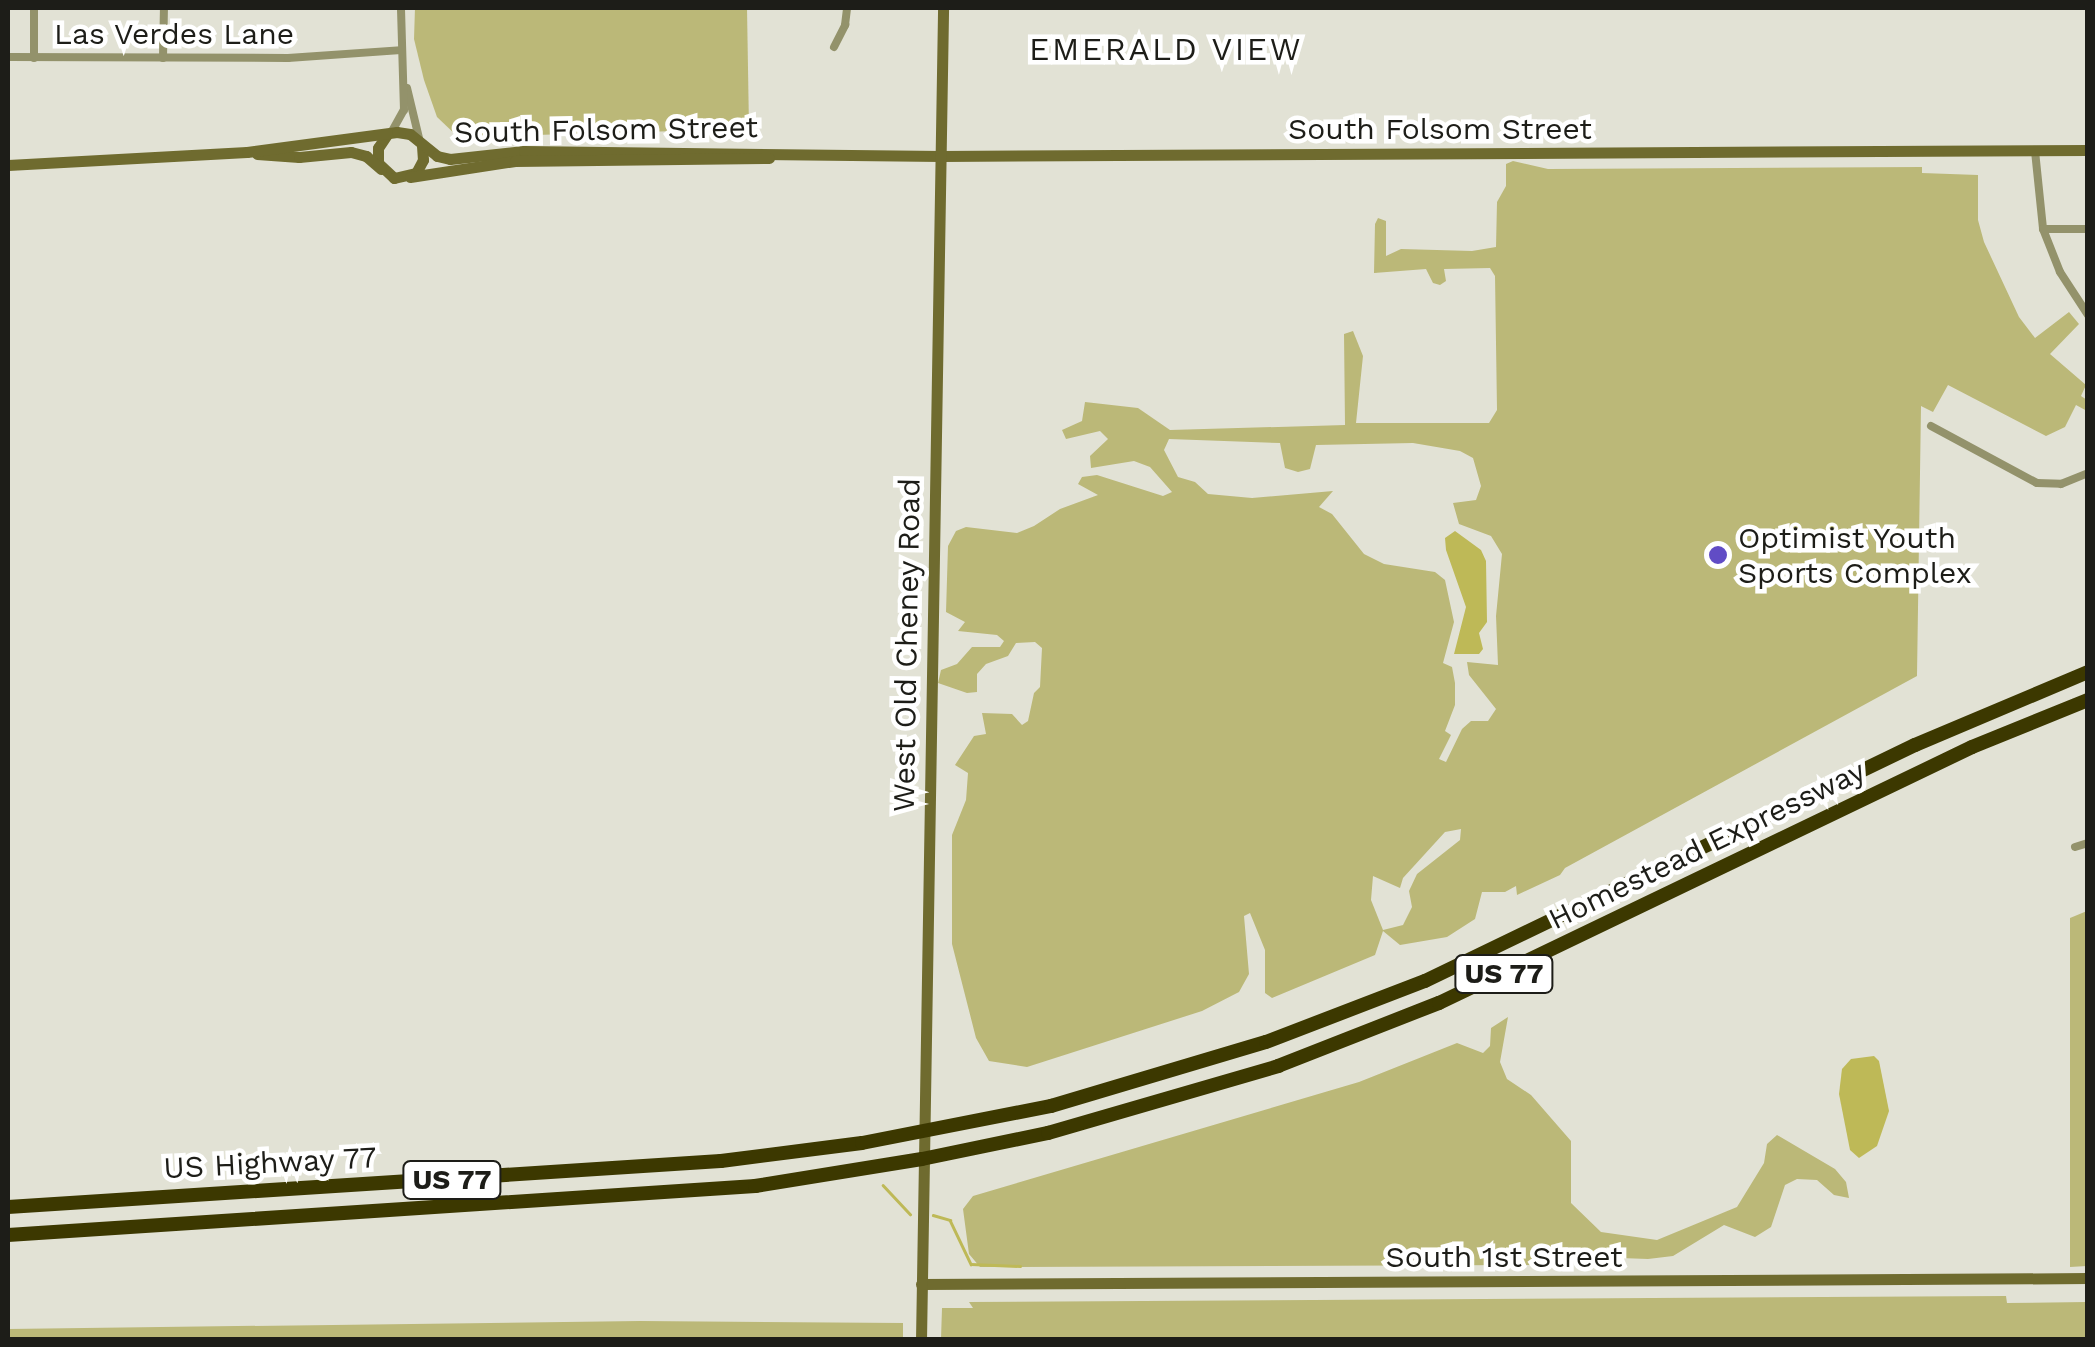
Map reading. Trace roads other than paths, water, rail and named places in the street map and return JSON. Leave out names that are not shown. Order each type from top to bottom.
[{"type":"highway","name":"Homestead Expressway","points":[[894,1137],[1111,1090],[1350,1012],[1495,951],[1915,745],[2088,672]]},
{"type":"highway","name":"Homestead Expressway","points":[[889,1164],[1128,1112],[1360,1036],[1547,954],[1972,747],[2088,700]]},
{"type":"highway","name":"US Highway 77","points":[[8,1207],[644,1168],[790,1154],[894,1137]]},
{"type":"highway","name":"US Highway 77","points":[[8,1236],[675,1194],[889,1164]]},
{"type":"street","points":[[34,8],[34,58]]},
{"type":"street","points":[[164,8],[164,58]]},
{"type":"street","points":[[248,152],[299,156],[351,152],[394,178],[410,177],[421,167],[421,144],[405,84],[401,8]]},
{"type":"street","points":[[834,47],[845,25],[847,8]]},
{"type":"street","name":"West Old Cheney Road","points":[[921,1340],[942,8]]},
{"type":"street","name":"Las Verdes Lane","points":[[8,58],[288,58],[401,50]]},
{"type":"street","points":[[381,169],[378,148],[403,115],[405,84]]},
{"type":"street","points":[[8,164],[248,152],[388,135],[410,134],[421,144]]},
{"type":"street","name":"South Folsom Street","points":[[421,144],[450,160],[524,151],[941,156],[2088,150]]},
{"type":"street","points":[[2035,151],[2043,229],[2060,272],[2088,314]]},
{"type":"street","name":"South Folsom Street","points":[[410,177],[515,160],[752,160],[794,155]]},
{"type":"street","points":[[2043,229],[2088,228]]},
{"type":"street","points":[[1931,426],[2037,482],[2061,484],[2088,473]]},
{"type":"street","points":[[2075,848],[2088,843]]},
{"type":"street","name":"South 1st Street","points":[[921,1284],[2088,1278]]},
{"type":"waterway","points":[[883,1185],[910,1214]]},
{"type":"waterway","points":[[933,1215],[950,1220],[971,1264],[1020,1266]]},
{"type":"place","name":"Optimist Youth Sports Complex","points":[[1718,555]]},
{"type":"district","name":"EMERALD VIEW","points":[[1166,49]]}]
